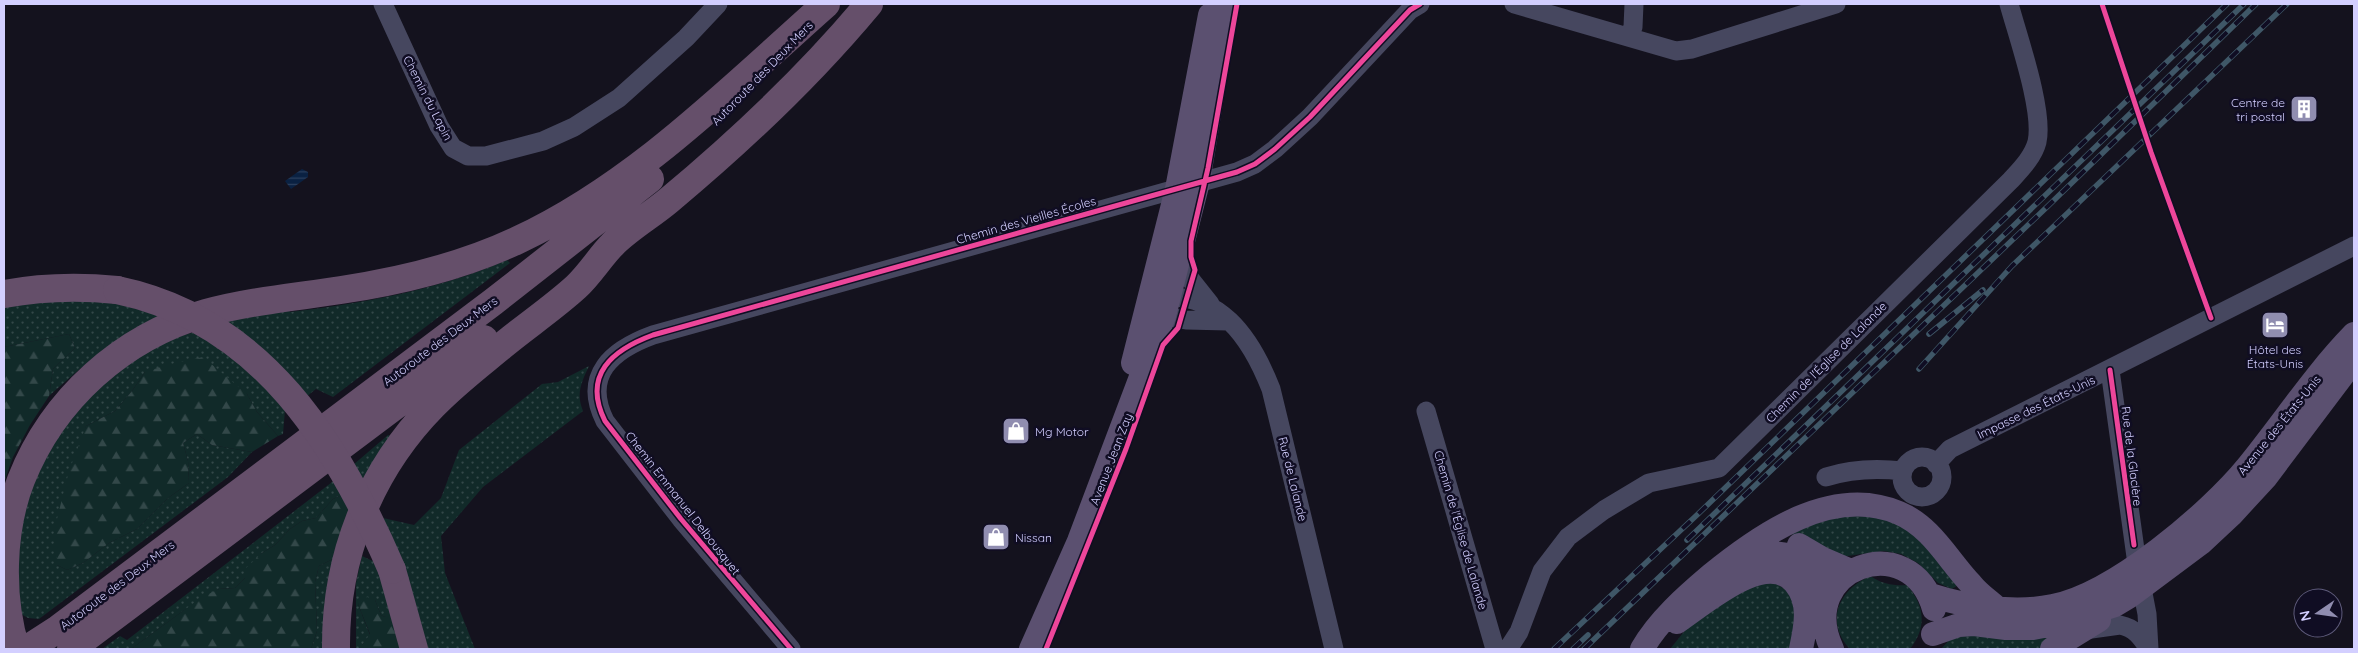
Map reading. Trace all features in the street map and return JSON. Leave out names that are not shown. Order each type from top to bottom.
[{"type":"highway","points":[[16,649],[4,595],[4,562],[8,526],[16,494],[39,441],[72,396],[93,376],[128,349],[165,330],[203,314],[245,304],[344,290],[425,273],[513,243],[541,229],[609,188],[652,156],[827,4]]},
{"type":"highway","name":"Autoroute des Deux Mers","points":[[27,649],[120,583],[614,209],[728,112],[827,4]]},
{"type":"highway","points":[[336,649],[337,604],[358,520],[399,445],[434,404],[503,345],[577,286],[614,243],[668,202],[762,118],[812,68],[869,4]]},
{"type":"highway","name":"Autoroute des Deux Mers","points":[[71,649],[614,243]]},
{"type":"highway","points":[[4,294],[33,288],[62,287],[117,290],[164,303],[210,326],[252,357],[277,380],[298,404],[340,465],[361,501],[392,570],[414,649]]},
{"type":"highway","points":[[81,649],[137,599]]},
{"type":"main road","name":"Avenue Jean Zay","points":[[1031,649],[1072,558],[1106,469],[1161,304],[1180,258],[1212,4]]},
{"type":"main road","name":"Avenue Jean Zay","points":[[1161,304],[1227,4]]},
{"type":"main road","name":"Avenue des États-Unis","points":[[1930,595],[1996,607],[2031,609],[2055,606],[2100,586],[2137,564],[2177,536],[2246,468],[2323,370],[2354,339]]},
{"type":"main road","name":"Avenue des États-Unis","points":[[1930,642],[1959,625],[1974,624],[2006,628],[2059,623],[2115,605],[2142,588],[2201,543],[2231,515],[2266,477],[2354,339]]},
{"type":"main road","points":[[1642,649],[1650,634],[1689,594],[1763,537],[1788,522],[1811,513],[1859,505],[1880,506],[1899,513],[1917,523],[1932,537],[1971,585],[1996,607]]},
{"type":"main road","points":[[1763,537],[1775,536],[1790,539],[1823,559],[1851,571]]},
{"type":"main road","points":[[1656,649],[1699,597],[1741,564],[1755,556],[1765,554],[1789,556],[1802,562],[1814,571],[1822,582],[1828,598]]},
{"type":"main road","points":[[1827,645],[1824,624],[1828,598],[1833,588],[1851,571],[1868,564],[1896,566],[1904,569],[1919,580],[1930,595],[1935,614],[1930,642]]},
{"type":"main road","points":[[1678,622],[1748,576],[1764,571],[1780,572],[1792,579],[1801,590],[1806,602],[1806,624],[1801,649]]},
{"type":"main road","points":[[2052,649],[2106,615],[2115,605]]},
{"type":"street","name":"Chemin du Lapin","points":[[383,4],[439,126],[453,148],[468,156],[486,156],[542,141],[574,127],[619,98],[686,38],[718,4]]},
{"type":"street","points":[[1514,4],[1676,51],[1692,49],[1836,4]]},
{"type":"street","points":[[1629,36],[1633,27],[1634,4]]},
{"type":"street","name":"Chemin de l'Église de Lalande","points":[[1508,649],[1519,632],[1542,571],[1568,537],[1604,510],[1649,483],[1719,468],[2028,161],[2036,144],[2038,129],[2036,109],[2009,4]]},
{"type":"street","name":"Chemin des Vieilles Écoles","points":[[597,383],[603,370],[614,356],[632,342],[653,335],[1188,186],[1246,168],[1275,149],[1310,117],[1412,6]]},
{"type":"street","name":"Impasse des États-Unis","points":[[1936,464],[1950,449],[2354,246]]},
{"type":"street","name":"Rue de Lalande","points":[[1180,258],[1183,270],[1210,305],[1244,336],[1260,359],[1271,389],[1334,649]]},
{"type":"street","name":"Rue de Lalande","points":[[1161,304],[1194,299],[1210,305]]},
{"type":"street","points":[[1161,304],[1186,320],[1228,321]]},
{"type":"street","name":"Rue de la Glacière","points":[[2110,370],[2137,564]]},
{"type":"street","name":"Chemin Emmanuel Delbousquet","points":[[597,383],[598,407],[606,421],[681,519],[791,649]]},
{"type":"street","name":"Chemin de l'Église de Lalande","points":[[1426,411],[1495,649]]},
{"type":"street","points":[[1926,458],[1936,464],[1940,470],[1940,485],[1930,496],[1915,496],[1908,492],[1904,486],[1903,471],[1909,462],[1926,458]]},
{"type":"street","points":[[1826,477],[1846,471],[1885,469],[1903,471]]},
{"type":"street","points":[[2142,588],[2147,614],[2149,649]]},
{"type":"street","points":[[2084,630],[2120,625],[2126,626],[2141,637],[2149,649]]},
{"type":"green space","points":[[507,260],[510,263],[333,397],[316,389],[306,397],[223,322],[288,309],[290,312],[373,300],[454,280]]},
{"type":"green space","points":[[59,298],[120,304],[163,317],[116,342],[76,372],[49,396],[53,369],[75,348],[69,334],[4,347],[4,306]]},
{"type":"green space","points":[[195,332],[250,371],[285,410],[283,434],[278,436],[257,412],[247,394],[145,372],[115,411],[86,426],[57,565],[67,570],[83,563],[109,543],[137,529],[168,498],[189,483],[188,461],[183,443],[197,434],[212,445],[252,452],[228,477],[39,619],[28,618],[21,614],[15,558],[30,486],[72,412],[126,364],[173,338]]},
{"type":"green space","points":[[69,334],[75,348],[53,369],[49,396],[30,425],[13,457],[4,482],[4,347]]},
{"type":"green space","points":[[203,357],[247,394],[257,412],[278,436],[252,452],[212,445],[197,434],[183,443],[188,461],[189,483],[168,498],[137,529],[109,543],[83,563],[67,570],[57,565],[54,531],[69,471],[86,426],[115,411],[145,372]]},
{"type":"green space","points":[[589,366],[580,388],[583,411],[483,487],[441,536],[445,573],[475,649],[426,649],[383,518],[414,525],[441,498],[459,450],[542,384],[558,382]]},
{"type":"green space","points":[[388,435],[393,436],[364,485],[353,465]]},
{"type":"green space","points":[[336,479],[344,494],[333,499],[316,518],[302,521],[290,529],[275,545],[262,553],[245,578],[235,588],[219,589],[183,611],[131,649],[102,649],[120,636],[127,640]]},
{"type":"green space","points":[[344,494],[351,511],[333,559],[319,566],[315,582],[317,631],[311,649],[131,649],[202,597],[219,589],[235,588],[245,578],[246,568],[262,553],[275,545],[290,529],[302,521],[316,518],[333,499]]},
{"type":"green space","points":[[1846,511],[1901,519],[1963,582],[1952,589],[1938,583],[1918,563],[1901,554],[1884,551],[1840,557],[1829,554],[1784,530]]},
{"type":"green space","points":[[362,556],[377,563],[394,614],[385,617],[381,615],[375,600],[358,604],[370,635],[362,645],[362,649],[356,649],[356,583]]},
{"type":"green space","points":[[333,559],[325,649],[311,649],[317,631],[315,582],[319,566]]},
{"type":"green space","points":[[1868,577],[1889,584],[1907,585],[1913,593],[1922,617],[1919,633],[1910,649],[1850,649],[1842,639],[1838,629],[1838,608],[1849,590]]},
{"type":"green space","points":[[1768,579],[1795,595],[1796,649],[1670,649],[1696,617],[1746,585]]},
{"type":"green space","points":[[367,597],[375,600],[381,615],[385,617],[390,611],[403,649],[362,649],[362,645],[370,634],[358,604]]},
{"type":"green space","points":[[2056,631],[2045,649],[1941,649],[1953,636]]},
{"type":"water","points":[[302,169],[308,172],[308,177],[291,189],[285,181]]},
{"type":"railway","points":[[1554,649],[1698,514],[2227,4]]},
{"type":"railway","points":[[1687,540],[2244,4]]},
{"type":"railway","points":[[1584,649],[2049,205],[2256,4]]},
{"type":"railway","points":[[1919,369],[2012,266],[2287,4]]},
{"type":"railway","points":[[1929,334],[1983,290]]},
{"type":"railway","points":[[1573,649],[1588,635]]},
{"type":"cycle path","points":[[1046,649],[1126,449],[1163,345],[1178,328],[1195,270],[1191,257],[1191,241],[1208,168],[1237,4]]},
{"type":"cycle path","points":[[791,649],[681,519],[605,421],[599,405],[597,390],[599,378],[605,366],[625,348],[653,335],[1237,172],[1255,164],[1275,149],[1310,117],[1410,10],[1420,4]]},
{"type":"cycle path","points":[[2102,4],[2151,152],[2211,318]]},
{"type":"cycle path","points":[[2110,370],[2134,545]]},
{"type":"place","name":"Centre de tri postal","points":[[2304,109]]},
{"type":"place","name":"Hôtel des États-Unis","points":[[2275,325]]},
{"type":"place","name":"Mg Motor","points":[[1016,431]]},
{"type":"place","name":"Nissan","points":[[996,537]]}]
